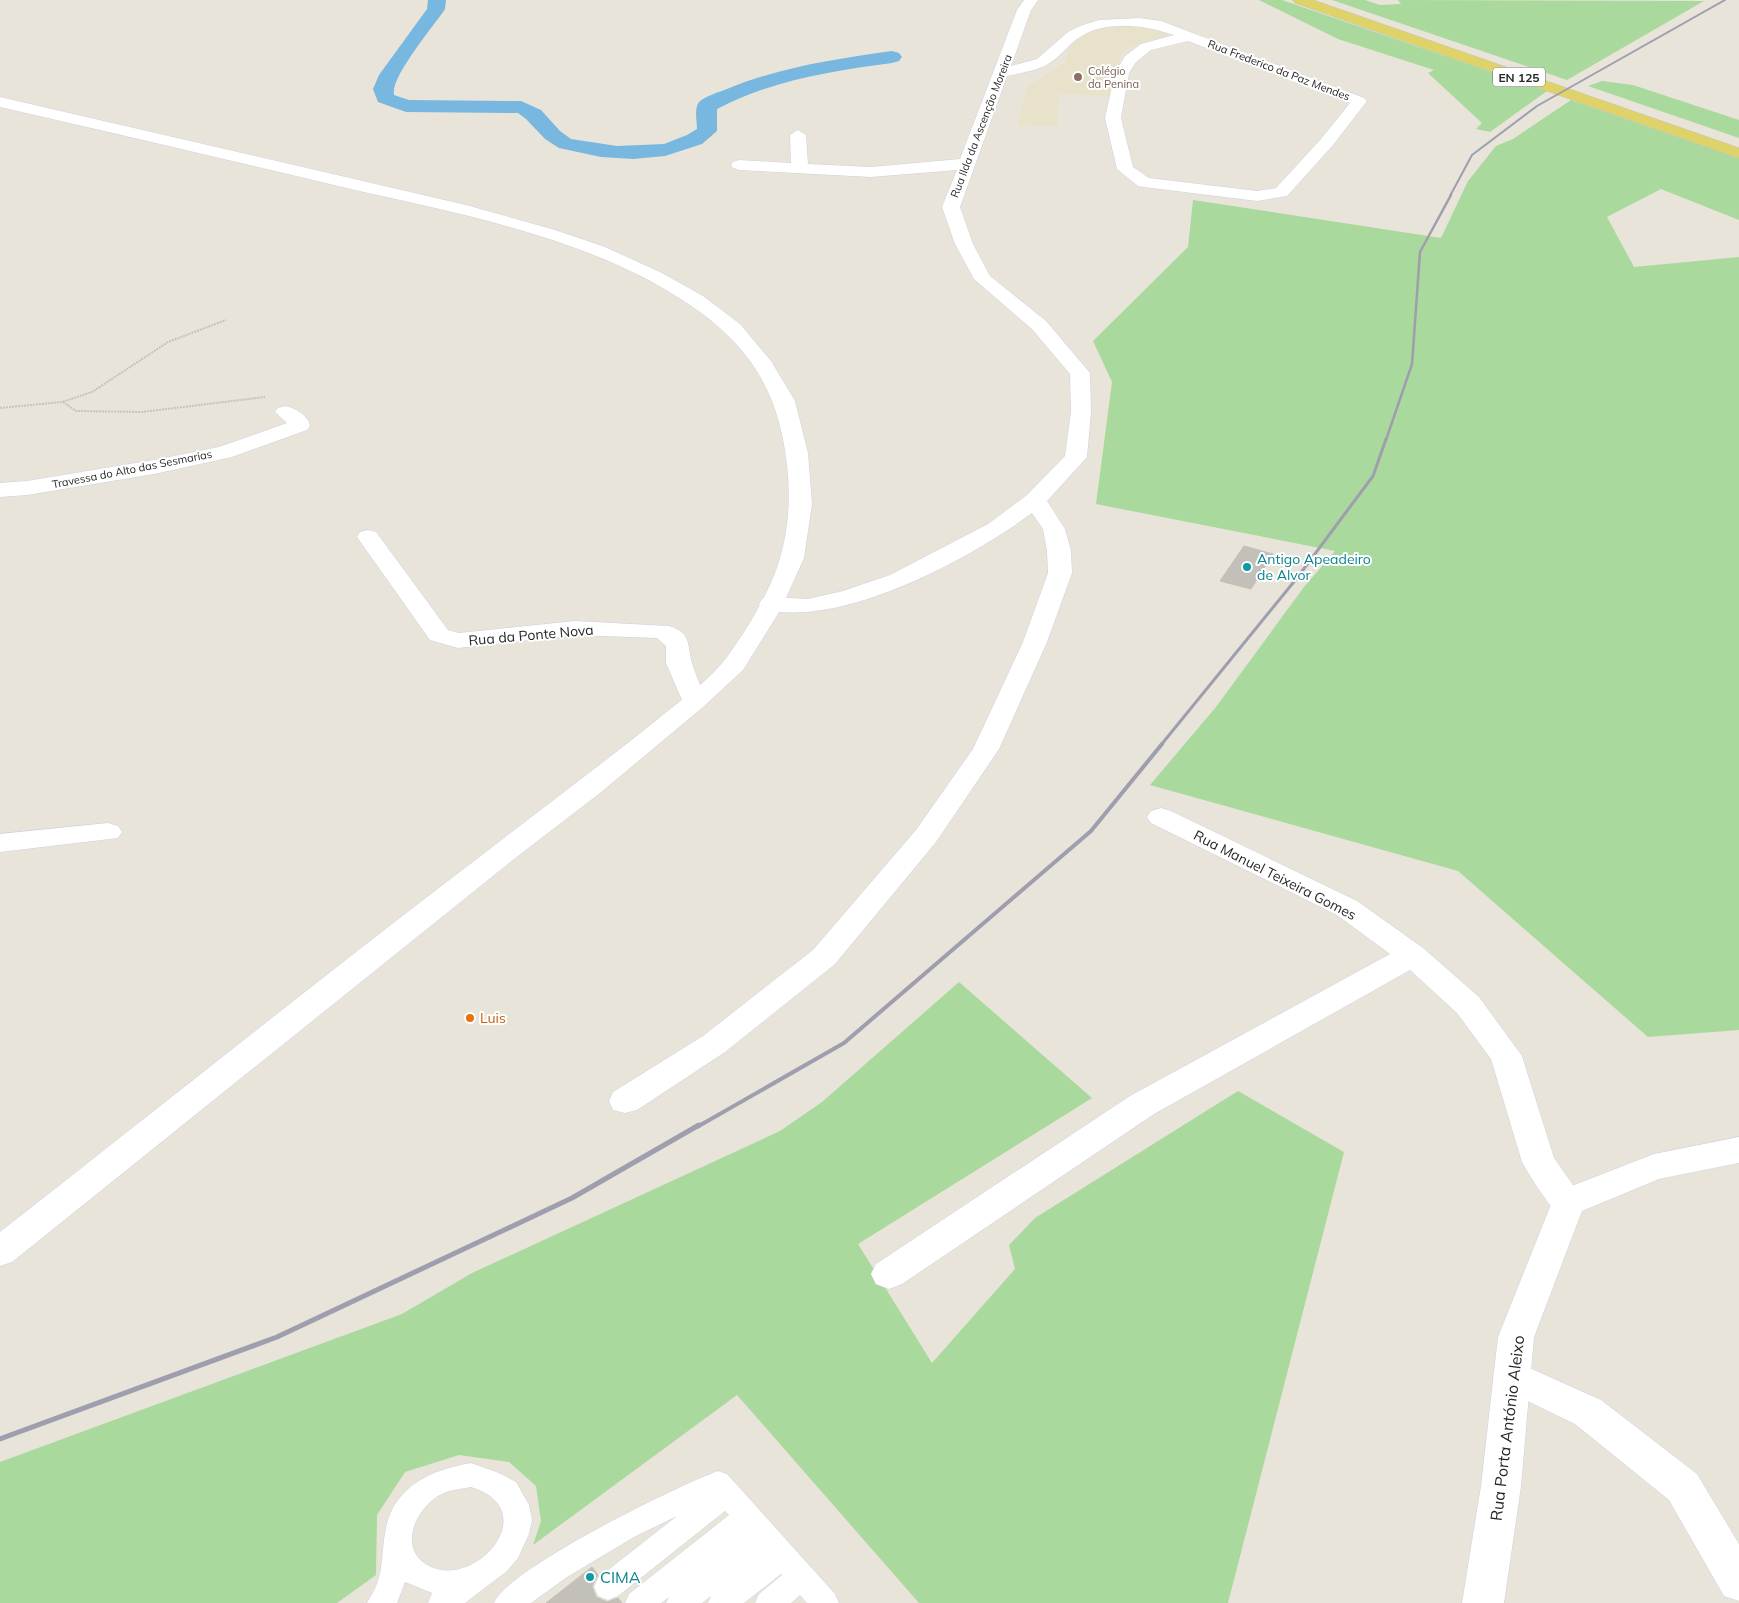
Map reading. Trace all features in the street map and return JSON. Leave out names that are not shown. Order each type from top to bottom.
[{"type":"main road","points":[[1290,0],[1375,28]]},
{"type":"main road","name":"EN 125","points":[[1300,0],[1375,28],[1739,153]]},
{"type":"main road","name":"EN 125","points":[[1316,0],[1739,146]]},
{"type":"street","name":"Rua Ilda da Ascenção Moreira","points":[[771,604],[808,606],[850,596],[898,580],[996,529],[1035,500],[1076,457],[1081,412],[1080,373],[1039,325],[983,279],[964,244],[951,207],[965,164],[1024,10],[1031,0]]},
{"type":"street","name":"Rua Frederico da Paz Mendes","points":[[1001,73],[1042,62],[1073,35],[1099,24],[1139,22],[1156,24],[1189,36],[1360,101],[1327,142],[1281,192],[1257,196],[1144,182],[1125,168],[1113,118],[1122,73],[1130,59],[1146,47],[1189,36]]},
{"type":"street","points":[[0,102],[460,208],[599,250],[656,277],[696,300],[733,328],[761,361],[785,401],[797,453],[801,504],[792,558],[771,604],[734,665],[694,702],[0,1252]]},
{"type":"street","points":[[798,135],[800,169]]},
{"type":"street","points":[[739,165],[871,172],[965,164]]},
{"type":"street","name":"Travessa do Alto das Sesmarias","points":[[0,490],[27,488],[144,469],[224,452],[300,426],[300,423],[285,412]]},
{"type":"street","points":[[625,1102],[714,1044],[824,957],[926,836],[986,749],[1035,642],[1060,573],[1060,551],[1054,530],[1035,500]]},
{"type":"street","name":"Rua da Ponte Nova","points":[[368,537],[439,635],[458,641],[576,628],[660,631],[669,634],[678,645],[679,663],[694,702]]},
{"type":"street","name":"Rua Manuel Teixeira Gomes","points":[[1161,818],[1347,908],[1412,955],[1468,1005],[1506,1056],[1539,1162],[1568,1202]]},
{"type":"street","points":[[0,843],[108,832]]},
{"type":"street","points":[[889,1274],[1142,1105],[1412,955]]},
{"type":"street","points":[[1568,1202],[1654,1167],[1739,1150]]},
{"type":"street","name":"Rua Porta António Aleixo","points":[[1483,1603],[1501,1486],[1516,1337],[1568,1202]]},
{"type":"street","points":[[1512,1376],[1588,1412],[1683,1487],[1739,1582]]},
{"type":"lane","points":[[381,1603],[390,1590],[398,1544],[399,1524],[408,1506],[423,1490],[441,1480],[471,1476],[491,1481],[505,1491],[512,1500],[517,1517],[514,1536],[504,1556],[488,1571],[442,1603]]},
{"type":"lane","points":[[508,1603],[557,1568],[624,1528],[718,1482],[822,1602]]},
{"type":"lane","points":[[608,1587],[727,1493]]},
{"type":"lane","points":[[639,1603],[766,1536]]},
{"type":"lane","points":[[680,1603],[766,1536]]},
{"type":"lane","points":[[722,1603],[766,1536]]},
{"type":"lane","points":[[398,1544],[403,1561],[416,1574],[434,1582],[456,1583],[478,1577]]},
{"type":"lane","points":[[769,1603],[801,1577]]},
{"type":"path","points":[[0,408],[62,402],[92,392],[168,342],[226,320]]},
{"type":"path","points":[[62,402],[76,411],[142,412],[262,396],[269,397],[285,412]]},
{"type":"shaded area","name":"Colégio da Penina","points":[[1129,26],[1167,32],[1170,37],[1135,45],[1125,50],[1120,56],[1111,96],[1059,94],[1058,126],[1017,125],[1028,86],[1065,63],[1070,46],[1086,33],[1095,29]]},
{"type":"green space","points":[[1259,0],[1282,0],[1547,91],[1490,132],[1476,129],[1482,123],[1428,73],[1434,70],[1338,39]]},
{"type":"green space","points":[[1332,0],[1365,0],[1380,5],[1401,4],[1398,0],[1704,1],[1567,80]]},
{"type":"green space","points":[[1602,81],[1633,85],[1739,120],[1739,138],[1588,86]]},
{"type":"green space","points":[[1571,100],[1739,158],[1739,220],[1661,189],[1607,217],[1634,267],[1739,257],[1739,1030],[1648,1037],[1458,871],[1150,785],[1216,707],[1304,587],[1335,551],[1096,504],[1112,382],[1093,341],[1188,247],[1193,200],[1441,238],[1468,181],[1496,146],[1513,139]]},
{"type":"green space","points":[[959,982],[1092,1098],[858,1244],[932,1363],[1015,1269],[1009,1245],[1035,1218],[1238,1091],[1344,1152],[1228,1603],[919,1603],[737,1395],[533,1545],[541,1521],[536,1486],[509,1462],[459,1455],[405,1472],[377,1515],[376,1575],[337,1603],[0,1603],[0,1462],[402,1314],[472,1273],[780,1131],[822,1102]]},
{"type":"building","name":"Antigo Apeadeiro de Alvor","points":[[1244,546],[1273,554],[1251,589],[1220,581]]},
{"type":"building","name":"CIMA","points":[[592,1567],[598,1575],[592,1586],[596,1597],[607,1602],[618,1598],[622,1603],[546,1603]]},
{"type":"waterway","points":[[437,0],[436,9],[389,75],[383,89],[385,98],[406,106],[521,107],[534,114],[552,135],[564,143],[601,151],[649,152],[680,146],[694,140],[707,131],[707,106],[728,95],[750,86],[797,73],[892,57]]},
{"type":"railway","points":[[1450,196],[1472,155],[1537,106],[1725,0]]},
{"type":"railway","points":[[1386,440],[1412,364],[1420,252],[1451,195]]},
{"type":"railway","points":[[1161,745],[1297,578],[1373,476],[1386,439]]},
{"type":"railway","points":[[697,1127],[844,1043],[1091,831],[1162,744]]},
{"type":"railway","points":[[0,1439],[277,1337],[572,1198],[699,1125]]},
{"type":"place","name":"Colégio da Penina","points":[[1078,77]]},
{"type":"place","name":"Antigo Apeadeiro de Alvor","points":[[1247,567]]},
{"type":"place","name":"Luis","points":[[470,1018]]},
{"type":"place","name":"CIMA","points":[[590,1577]]}]
